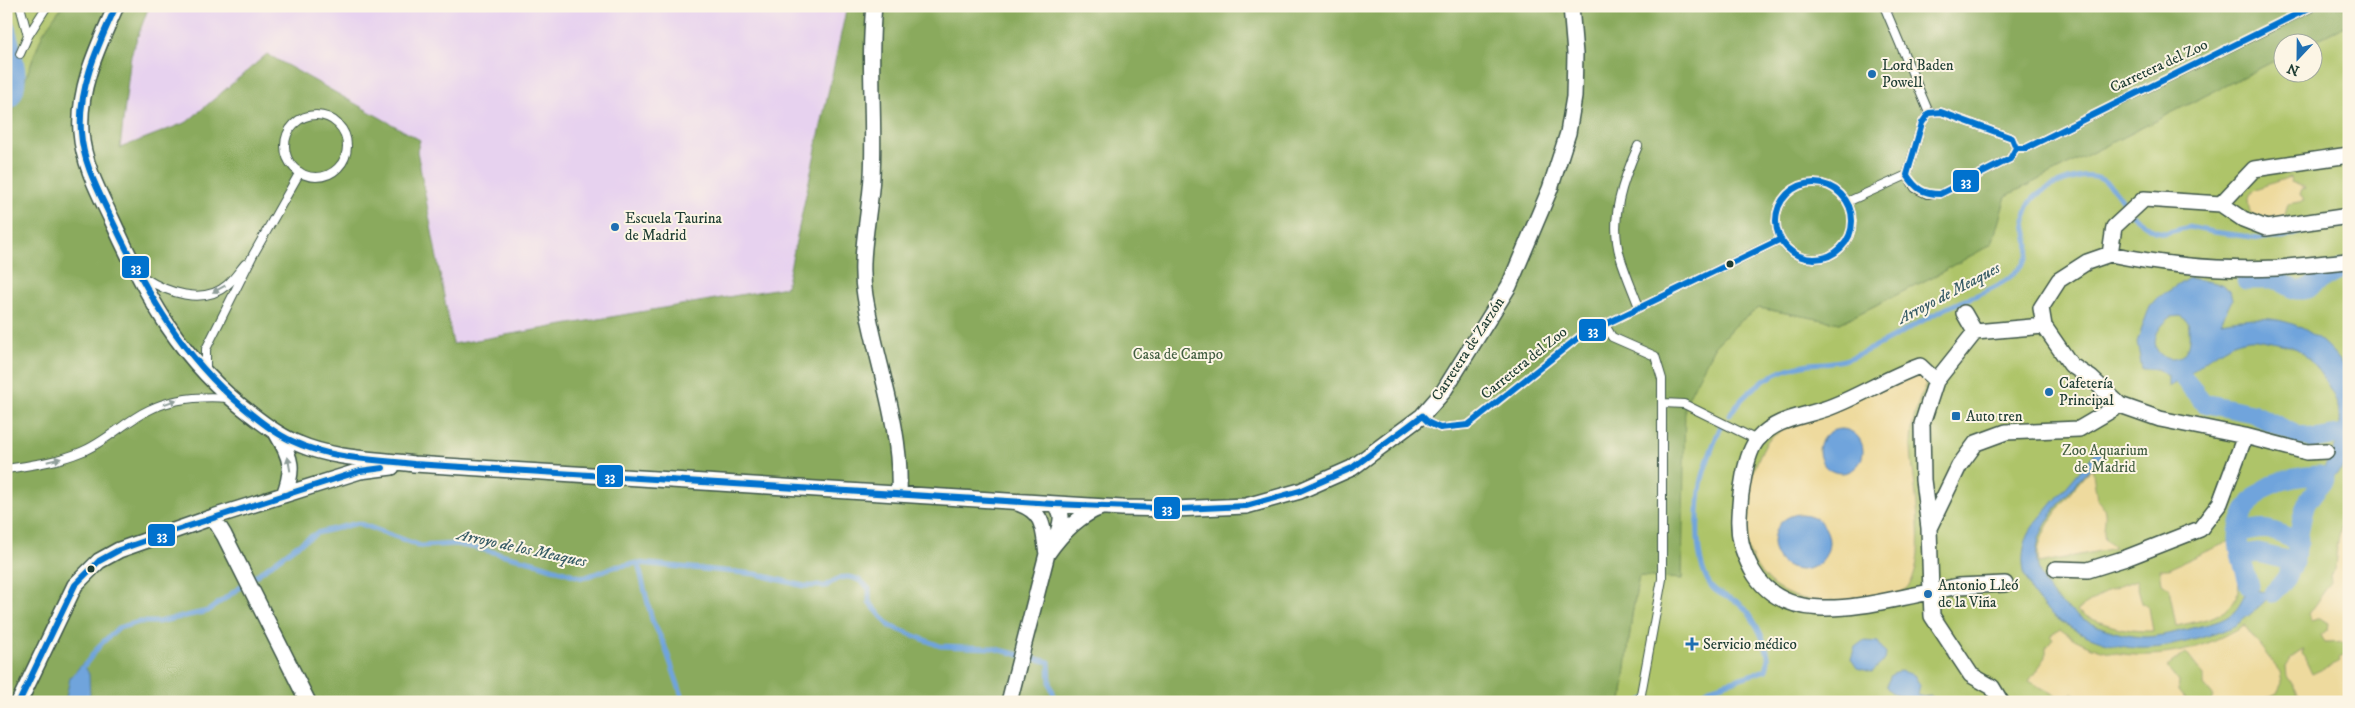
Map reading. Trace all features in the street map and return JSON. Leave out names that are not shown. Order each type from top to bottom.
[{"type":"street","name":"Carretera de Zarzón","points":[[116,6],[91,62],[84,84],[81,131],[92,177],[136,273],[166,326],[229,398],[278,434],[316,450],[414,464],[1054,504],[1174,509],[1246,506],[1300,491],[1352,468],[1422,416],[1443,392],[1509,286],[1550,189],[1568,133],[1574,97],[1575,54],[1571,7]]},
{"type":"street","points":[[874,6],[871,36],[872,177],[863,271],[865,297],[897,438],[899,493]]},
{"type":"street","points":[[2221,204],[2254,169],[2349,155]]},
{"type":"street","points":[[2110,254],[2114,227],[2144,199],[2221,204],[2243,219],[2266,228],[2349,216]]},
{"type":"street","points":[[2326,451],[2307,452],[2245,436],[2160,419],[2120,405],[2091,378],[2071,365],[2044,326],[2041,308],[2059,280],[2087,262],[2110,254],[2154,263],[2191,266],[2275,268],[2349,261]]},
{"type":"street","points":[[1964,313],[1975,332]]},
{"type":"street","points":[[2001,702],[1992,687],[1971,675],[1932,616],[1930,528],[1923,480],[1922,424],[1936,381],[1975,332],[2044,326]]},
{"type":"street","points":[[1936,381],[1920,366],[1897,374],[1833,406],[1779,422],[1757,440],[1745,471],[1740,500],[1738,532],[1742,551],[1757,578],[1779,598],[1811,608],[1838,608],[1958,586],[2005,584]]},
{"type":"street","points":[[1930,528],[1959,466],[1976,443],[2006,432],[2079,429],[2120,405]]},
{"type":"street","points":[[278,434],[286,449],[290,465],[291,477],[284,495]]},
{"type":"street","points":[[2056,569],[2088,570],[2126,558],[2200,529],[2220,503],[2245,436]]},
{"type":"street","points":[[19,702],[75,585],[99,561],[119,550],[213,517],[360,471],[414,464]]},
{"type":"street","name":"Carretera de Zarzón","points":[[1012,501],[1036,512],[1051,548],[1081,518],[1105,506]]},
{"type":"street","points":[[1009,702],[1029,624],[1061,515],[1059,509],[1054,504]]},
{"type":"street","points":[[213,517],[308,702]]},
{"type":"lane","points":[[20,6],[28,36]]},
{"type":"lane","points":[[20,54],[28,36],[47,6]]},
{"type":"lane","points":[[1884,6],[1929,113]]},
{"type":"lane","name":"Carretera del Zoo","points":[[2016,148],[2026,148],[2314,6]]},
{"type":"lane","points":[[1941,112],[1951,114],[2012,138],[2016,148],[2010,159],[1940,194],[1927,194],[1915,188],[1907,175],[1922,123],[1929,113],[1941,112]]},
{"type":"lane","points":[[323,116],[331,119],[338,125],[346,140],[347,148],[341,164],[335,170],[318,177],[300,172],[288,158],[285,149],[288,133],[298,121],[306,117],[323,116]]},
{"type":"lane","points":[[1638,146],[1623,183],[1616,226],[1620,256],[1639,307]]},
{"type":"lane","points":[[206,373],[206,349],[253,255],[300,172]]},
{"type":"lane","points":[[1847,202],[1907,175]]},
{"type":"lane","points":[[1807,183],[1819,183],[1830,186],[1840,193],[1847,202],[1852,214],[1852,226],[1842,248],[1831,256],[1820,260],[1807,260],[1796,255],[1780,240],[1775,226],[1779,204],[1786,194],[1796,187],[1807,183]]},
{"type":"lane","name":"Carretera del Zoo","points":[[1422,416],[1429,423],[1440,428],[1468,425],[1567,344],[1639,307],[1780,240]]},
{"type":"lane","points":[[136,273],[164,290],[186,294],[210,293],[226,286],[253,255]]},
{"type":"lane","points":[[1605,325],[1612,337],[1655,356],[1661,372],[1663,403],[1661,587],[1643,685],[1642,702]]},
{"type":"lane","points":[[6,469],[55,461],[82,452],[106,439],[149,410],[178,399],[204,396],[229,398]]},
{"type":"lane","points":[[1663,403],[1684,404],[1757,440]]},
{"type":"shaded area","name":"Escuela Taurina de Madrid","points":[[149,6],[847,6],[786,287],[453,344],[417,151],[420,140],[267,54],[187,122],[119,148],[131,55]]},
{"type":"green space","points":[[6,6],[62,6],[43,33],[6,129]]},
{"type":"green space","name":"Casa de Campo","points":[[62,6],[149,6],[131,55],[120,148],[187,122],[267,54],[420,140],[417,151],[453,344],[786,287],[847,6],[2349,6],[2349,24],[2322,37],[2322,32],[2272,32],[2272,62],[2006,196],[1992,244],[1940,273],[1840,323],[1759,308],[1735,325],[1714,347],[1685,404],[1682,579],[1639,576],[1632,615],[1622,702],[6,702],[6,129],[43,33]]},
{"type":"green space","name":"Zoo Aquarium de Madrid","points":[[2349,24],[2349,702],[1622,702],[1632,615],[1639,576],[1682,579],[1684,404],[1714,347],[1735,325],[1759,308],[1840,323],[1940,273],[1992,244],[2006,196],[2272,62],[2272,82],[2322,82],[2322,37]]},
{"type":"sand","points":[[2290,177],[2291,182],[2306,188],[2302,189],[2300,194],[2304,201],[2288,204],[2284,218],[2267,220],[2251,214],[2248,200],[2250,194],[2255,189]]},
{"type":"sand","points":[[1923,373],[1926,385],[1917,407],[1911,439],[1917,502],[1918,547],[1916,567],[1911,582],[1898,594],[1868,598],[1853,597],[1851,600],[1842,601],[1804,599],[1777,588],[1763,576],[1752,559],[1748,550],[1743,522],[1745,503],[1751,479],[1764,446],[1769,439],[1782,430],[1899,379]]},
{"type":"sand","points":[[2092,467],[2097,499],[2104,508],[2105,513],[2105,539],[2115,548],[2039,563],[2038,551],[2048,525]]},
{"type":"sand","points":[[2349,507],[2349,642],[2325,643],[2321,635],[2327,630],[2328,623],[2320,618],[2311,621],[2308,614],[2331,582],[2330,575],[2335,570],[2340,530]]},
{"type":"sand","points":[[2230,541],[2235,553],[2239,582],[2237,594],[2232,604],[2214,616],[2176,626],[2169,588],[2162,583],[2160,569],[2168,569]]},
{"type":"sand","points":[[2136,580],[2142,603],[2149,608],[2153,631],[2113,626],[2094,620],[2076,611],[2109,590]]},
{"type":"sand","points":[[2244,625],[2280,672],[2282,683],[2277,693],[2259,702],[2213,702],[2211,700],[2214,697],[2204,685],[2204,676],[2186,653],[2167,667],[2179,682],[2178,691],[2187,702],[2091,702],[2074,694],[2057,696],[2029,681],[2046,657],[2046,648],[2053,639],[2050,636],[2060,629],[2092,647],[2129,655],[2148,655],[2167,654],[2203,645]]},
{"type":"sand","points":[[2304,649],[2302,653],[2312,674],[2340,661],[2339,658],[2349,653],[2349,696],[2330,702],[2303,701],[2287,676],[2286,666],[2291,658]]},
{"type":"water","points":[[2189,278],[2221,284],[2230,291],[2232,300],[2221,322],[2261,318],[2278,320],[2309,332],[2323,342],[2349,373],[2349,460],[2335,476],[2325,479],[2319,475],[2336,445],[2339,421],[2338,407],[2327,384],[2303,353],[2290,346],[2261,340],[2249,339],[2238,341],[2217,352],[2168,387],[2168,376],[2157,369],[2142,369],[2137,342],[2150,306],[2156,299]],"holes":[[[2180,316],[2188,322],[2189,342],[2184,354],[2175,359],[2166,358],[2158,352],[2155,343],[2158,331],[2171,317]]]},
{"type":"water","points":[[1841,429],[1853,433],[1859,439],[1863,451],[1859,463],[1853,469],[1841,473],[1829,469],[1823,463],[1819,451],[1823,439],[1829,433]]},
{"type":"water","points":[[2105,445],[2107,449],[2067,494],[2048,519],[2038,543],[2037,563],[2043,581],[2054,596],[2069,610],[2087,621],[2106,629],[2125,635],[2150,637],[2220,621],[2236,609],[2249,586],[2259,591],[2273,593],[2239,623],[2221,632],[2168,646],[2148,648],[2126,647],[2102,641],[2078,631],[2056,618],[2039,601],[2027,582],[2023,560],[2028,535],[2035,523],[2089,459]]},
{"type":"water","points":[[1801,514],[1812,516],[1821,522],[1827,531],[1829,542],[1827,553],[1821,562],[1812,568],[1801,570],[1790,568],[1781,562],[1775,553],[1773,542],[1775,531],[1781,522],[1790,516]]},
{"type":"water","points":[[1863,641],[1878,642],[1886,654],[1885,660],[1872,672],[1857,668],[1851,659],[1855,647]]},
{"type":"water","points":[[83,663],[89,674],[90,702],[65,702],[70,678]]},
{"type":"water","points":[[1900,671],[1914,675],[1920,685],[1918,694],[1922,697],[1931,696],[1941,702],[1911,702],[1891,692],[1886,686],[1891,675]]},
{"type":"waterway","points":[[6,28],[16,77],[12,95],[6,102]]},
{"type":"waterway","name":"Arroyo de Meaques","points":[[1729,415],[1745,396],[1763,381],[1774,375],[1796,366],[1835,362],[1850,358],[1938,312],[2003,282],[2018,270],[2026,260],[2029,250],[2025,223],[2030,203],[2035,197],[2051,186],[2082,177],[2098,178],[2110,186],[2125,205]]},
{"type":"waterway","name":"Arroyo de Meaques","points":[[2131,214],[2154,231],[2165,233],[2189,227],[2259,238],[2284,238],[2311,228]]},
{"type":"waterway","name":"Arroyo de Meaques","points":[[2327,226],[2349,225]]},
{"type":"waterway","points":[[2246,280],[2277,280],[2296,290],[2304,290],[2343,268],[2349,268]]},
{"type":"waterway","points":[[2184,379],[2204,403],[2252,413],[2297,435],[2314,439],[2349,433]]},
{"type":"waterway","name":"Arroyo de Meaques","points":[[1683,702],[1691,700],[1713,687],[1766,670],[1768,661],[1767,650],[1753,620],[1744,607],[1713,588],[1702,566],[1699,553],[1698,509],[1701,484],[1712,447],[1721,426]]},
{"type":"waterway","points":[[2249,586],[2238,538],[2241,519],[2251,502],[2265,489],[2278,482],[2319,475]]},
{"type":"waterway","points":[[2273,593],[2283,582],[2294,562],[2301,520],[2306,504],[2325,479]]},
{"type":"waterway","name":"Arroyo de los Meaques","points":[[81,670],[100,645],[118,628],[139,622],[158,622],[208,611],[296,546],[317,533],[358,523],[421,546],[455,544],[477,548],[533,562],[583,578],[614,567],[638,563],[756,574],[804,586],[826,586],[843,577],[854,578],[869,589],[869,602],[890,626],[940,646],[992,648],[1049,662],[1050,683],[1056,702]]},
{"type":"waterway","points":[[2239,534],[2264,529],[2282,534],[2299,542]]},
{"type":"waterway","points":[[2242,555],[2258,553],[2295,562]]},
{"type":"waterway","points":[[638,563],[652,620],[664,644],[684,702]]},
{"type":"waterway","name":"Arroyo de los Meaques","points":[[1641,701],[1645,699],[1665,702]]},
{"type":"transit line","name":"33","points":[[116,6],[91,67],[86,83],[81,115],[82,144],[88,167],[97,188],[138,272],[183,344],[201,366],[243,407],[285,438],[306,447],[336,455],[414,464],[1054,504],[1182,509],[1246,506],[1300,491],[1352,468],[1422,416]]},
{"type":"transit line","name":"33","points":[[2016,148],[2026,148],[2313,6]]},
{"type":"transit line","name":"33","points":[[1941,112],[2012,138],[2016,148],[2010,159],[1940,194],[1920,190],[1907,175],[1922,123],[1929,113],[1941,112]]},
{"type":"transit line","name":"33","points":[[1807,183],[1821,183],[1835,189],[1846,200],[1852,214],[1852,221],[1849,236],[1841,248],[1821,259],[1807,259],[1793,253],[1782,242],[1776,228],[1776,214],[1782,200],[1793,189],[1807,183]]},
{"type":"transit line","name":"33","points":[[1422,416],[1429,423],[1440,428],[1468,425],[1579,337],[1779,240]]},
{"type":"transit line","name":"33","points":[[19,702],[75,585],[99,561],[119,550],[170,532],[360,471],[383,468]]},
{"type":"place","name":"Lord Baden Powell","points":[[1872,74]]},
{"type":"place","name":"Escuela Taurina de Madrid","points":[[615,227]]},
{"type":"place","name":"Cafetería Principal","points":[[2049,392]]},
{"type":"place","name":"Auto tren","points":[[1956,416]]},
{"type":"place","name":"Antonio Lleó de la Viña","points":[[1928,594]]},
{"type":"place","name":"Servicio médico","points":[[1692,644]]}]
